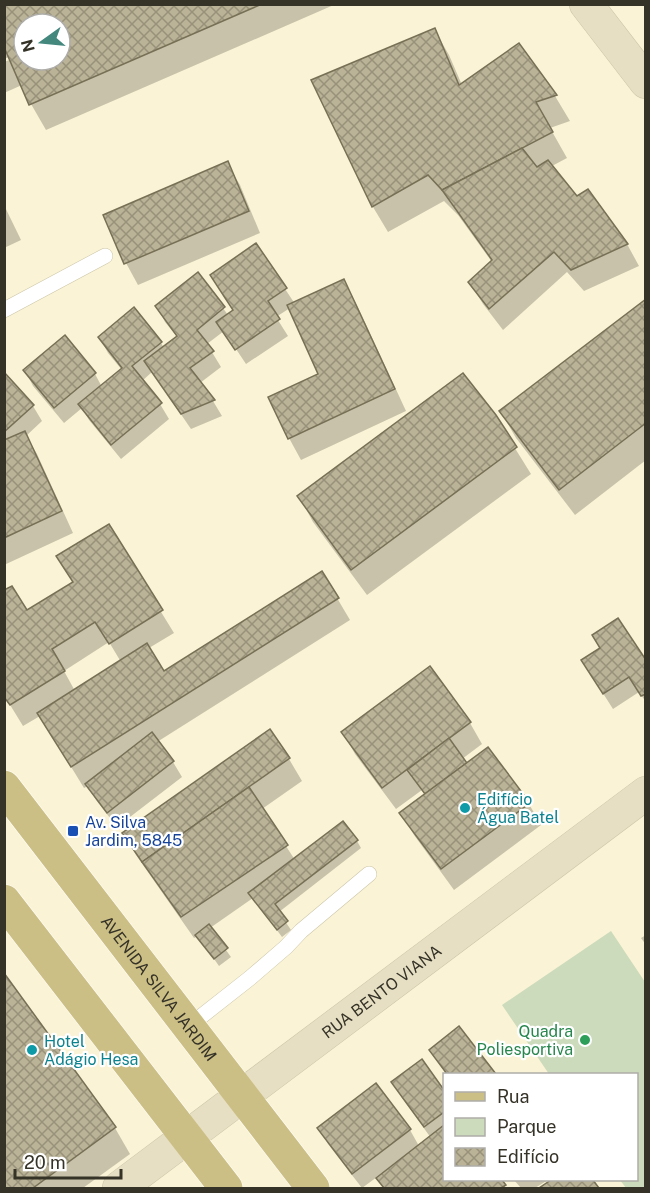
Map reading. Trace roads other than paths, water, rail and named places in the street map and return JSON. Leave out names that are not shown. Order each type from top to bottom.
[{"type":"main road","points":[[586,4],[645,82]]},
{"type":"main road","name":"AVENIDA SILVA JARDIM","points":[[4,787],[314,1188]]},
{"type":"main road","name":"RUA BENTO VIANA","points":[[119,1188],[645,793]]},
{"type":"main road","points":[[4,901],[226,1188]]},
{"type":"lane","points":[[4,310],[105,256]]},
{"type":"lane","points":[[189,1026],[264,966],[301,931],[369,874]]},
{"type":"place","name":"Edifício Água Batel","points":[[465,808]]},
{"type":"place","name":"Av. Silva Jardim, 5845","points":[[73,831]]},
{"type":"place","name":"Quadra Poliesportiva","points":[[585,1040]]},
{"type":"place","name":"Hotel Adágio Hesa","points":[[32,1050]]}]
